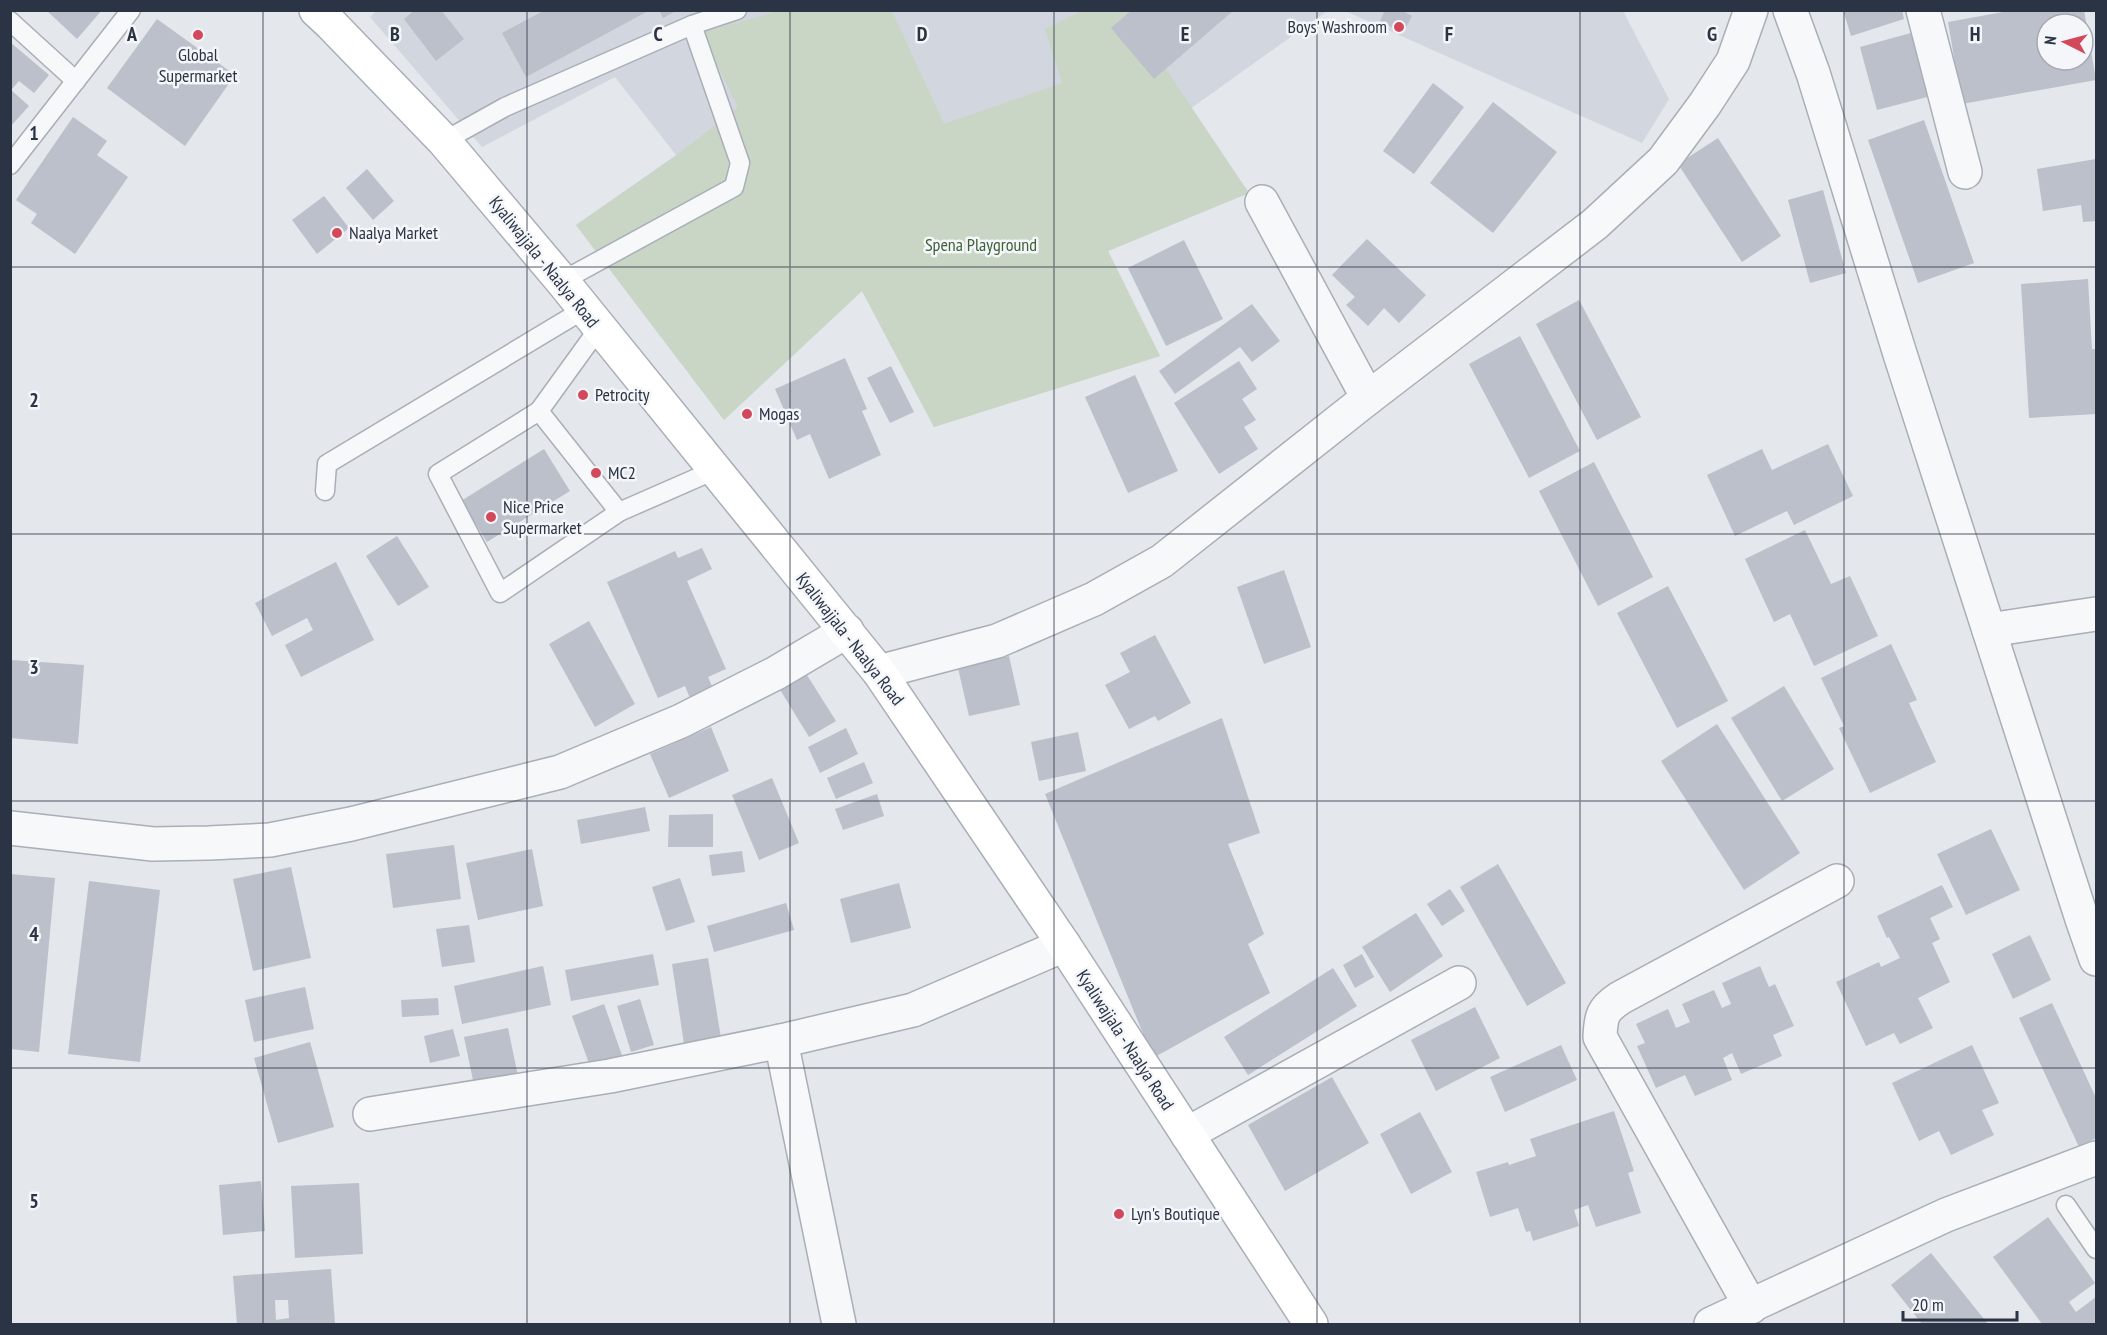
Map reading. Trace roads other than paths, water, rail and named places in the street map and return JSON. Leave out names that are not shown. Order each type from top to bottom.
[{"type":"main road","name":"Kyaliwajjala - Naalya Road","points":[[331,15],[444,141],[562,281],[879,672],[1064,945],[1311,1324]]},
{"type":"street","points":[[879,672],[997,641],[1094,598],[1162,561],[1368,398],[1595,224],[1663,161],[1733,61],[1751,10]]},
{"type":"street","points":[[1790,10],[1814,73],[1900,354],[2082,919],[2097,959]]},
{"type":"street","points":[[1923,10],[1965,172]]},
{"type":"street","points":[[1262,202],[1368,398]]},
{"type":"street","points":[[1989,630],[2097,614]]},
{"type":"street","points":[[10,828],[153,844],[270,840],[351,825],[560,772],[681,721],[776,673],[847,630]]},
{"type":"street","points":[[1751,1307],[1600,1037],[1601,1021],[1605,1008],[1620,998],[1837,881]]},
{"type":"street","points":[[370,1114],[610,1076],[781,1041],[913,1010],[1064,945]]},
{"type":"street","points":[[1186,1134],[1460,983]]},
{"type":"street","points":[[781,1041],[839,1324]]},
{"type":"street","points":[[1711,1324],[1946,1215],[2097,1158]]},
{"type":"lane","points":[[10,165],[130,10]]},
{"type":"lane","points":[[444,141],[505,107],[692,25],[737,10]]},
{"type":"lane","points":[[10,21],[76,81]]},
{"type":"lane","points":[[562,281],[734,188],[740,163],[692,25]]},
{"type":"lane","points":[[591,319],[539,411],[438,474],[500,593],[619,512],[715,470]]},
{"type":"lane","points":[[325,491],[327,464],[591,319]]},
{"type":"lane","points":[[539,411],[619,512]]},
{"type":"lane","points":[[2066,1205],[2097,1249]]},
{"type":"place","name":"Boys' Washroom","points":[[1399,27]]},
{"type":"place","name":"Global Supermarket","points":[[198,35]]},
{"type":"place","name":"Naalya Market","points":[[337,233]]},
{"type":"place","name":"Petrocity","points":[[583,395]]},
{"type":"place","name":"Mogas","points":[[747,414]]},
{"type":"place","name":"MC2","points":[[596,473]]},
{"type":"place","name":"Nice Price Supermarket","points":[[491,517]]},
{"type":"place","name":"Lyn's Boutique","points":[[1119,1214]]},
{"type":"park label","name":"Spena Playground","points":[[981,245]]}]
